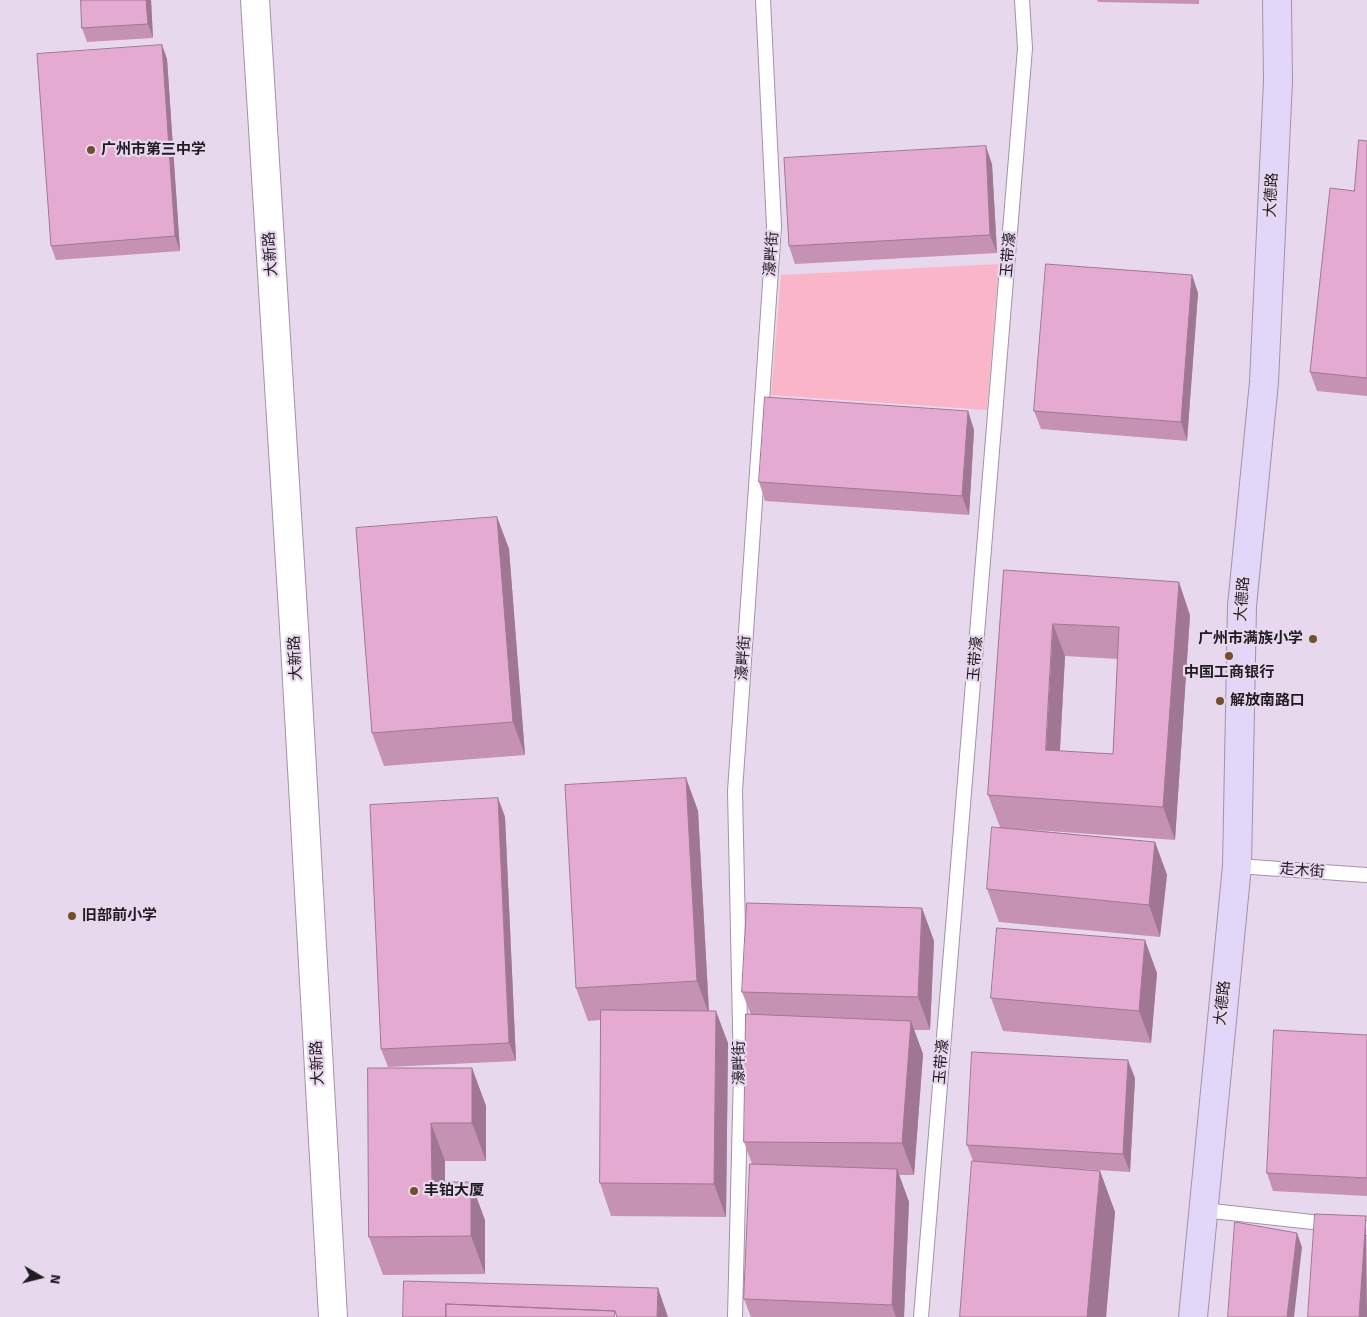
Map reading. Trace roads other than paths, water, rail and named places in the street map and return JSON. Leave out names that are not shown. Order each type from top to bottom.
[{"type":"main road","name":"大德路","points":[[1193,1317],[1237,866],[1242,606],[1264,382],[1278,81],[1277,0]]},
{"type":"street","name":"大新路","points":[[255,0],[294,627],[333,1317]]},
{"type":"lane","name":"濠畔街","points":[[735,1317],[741,1072],[735,791],[774,226],[763,0]]},
{"type":"lane","name":"玉带濠","points":[[921,1317],[1025,48],[1022,0]]},
{"type":"lane","name":"走木街","points":[[1237,866],[1367,875]]},
{"type":"lane","points":[[1203,1210],[1367,1228]]},
{"type":"place","name":"广州市第三中学","points":[[91,150]]},
{"type":"place","name":"广州市满族小学","points":[[1313,639]]},
{"type":"place","name":"中国工商银行","points":[[1229,656]]},
{"type":"place","name":"解放南路口","points":[[1220,701]]},
{"type":"place","name":"旧部前小学","points":[[72,916]]},
{"type":"place","name":"丰铂大厦","points":[[414,1191]]}]
